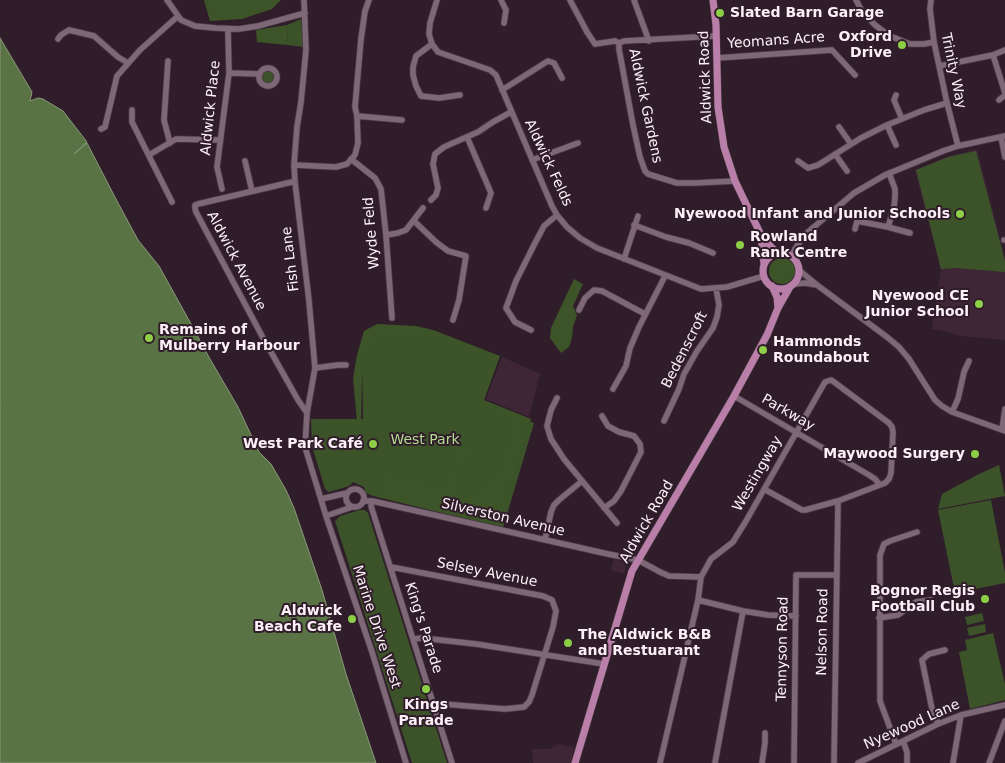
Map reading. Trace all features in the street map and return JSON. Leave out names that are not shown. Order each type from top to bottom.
[{"type":"main road","name":"Aldwick Road","points":[[713,0],[720,129],[735,181],[761,235]]},
{"type":"main road","points":[[761,235],[778,253]]},
{"type":"main road","points":[[761,235],[764,276],[766,281],[780,289],[792,285],[798,276],[798,264],[795,259],[786,253],[778,253],[771,256],[764,265]]},
{"type":"main road","name":"Aldwick Road","points":[[575,763],[632,571],[734,396],[767,335],[778,308],[792,285]]},
{"type":"main road","points":[[772,286],[777,297],[778,308]]},
{"type":"street","points":[[167,0],[181,20],[195,26],[215,28],[238,29],[258,26],[305,13]]},
{"type":"street","name":"Fish Lane","points":[[304,0],[306,50],[294,166],[315,368],[307,413],[305,447],[321,499]]},
{"type":"street","points":[[294,166],[336,167],[347,164],[354,155],[358,143],[355,107],[361,39],[365,11],[369,0]]},
{"type":"street","points":[[437,0],[430,23],[429,34],[432,44],[416,56],[413,75],[421,96],[439,98],[460,95]]},
{"type":"street","points":[[501,0],[506,10],[504,23]]},
{"type":"street","points":[[570,0],[595,44],[615,41],[620,43],[624,41],[716,36]]},
{"type":"street","points":[[634,0],[649,41]]},
{"type":"street","points":[[856,0],[862,11],[875,25],[890,36],[910,44],[934,42]]},
{"type":"street","name":"Trinity Way","points":[[931,0],[930,9],[934,42],[958,146]]},
{"type":"street","points":[[101,129],[105,127],[117,76],[140,50],[178,16]]},
{"type":"street","name":"Aldwick Place","points":[[222,189],[217,167],[229,73],[228,29]]},
{"type":"street","points":[[58,39],[69,30],[94,36],[118,57],[128,63]]},
{"type":"street","name":"Aldwick Gardens","points":[[620,43],[619,49],[633,125],[645,171],[648,174],[678,183],[735,181]]},
{"type":"street","name":"Aldwick Felds","points":[[432,44],[438,52],[490,70],[496,75],[557,214],[567,227],[592,246],[701,289],[727,287],[764,276]]},
{"type":"street","name":"Yeomans Acre","points":[[717,58],[832,50],[855,75]]},
{"type":"street","points":[[939,66],[993,55],[1005,50]]},
{"type":"street","points":[[993,55],[1005,94],[999,100]]},
{"type":"street","points":[[168,61],[164,120],[170,143]]},
{"type":"street","points":[[502,90],[548,61],[554,63],[562,78]]},
{"type":"street","points":[[229,73],[260,74]]},
{"type":"street","points":[[896,95],[894,100],[902,119]]},
{"type":"street","points":[[798,161],[808,168],[818,165],[861,138],[887,125],[947,103]]},
{"type":"street","points":[[132,110],[132,122],[172,202]]},
{"type":"street","points":[[430,200],[436,195],[438,188],[433,164],[435,154],[444,147],[478,132],[511,112]]},
{"type":"street","points":[[356,116],[402,120]]},
{"type":"street","points":[[887,125],[896,145]]},
{"type":"street","points":[[838,127],[851,144]]},
{"type":"street","points":[[467,137],[491,193],[486,208]]},
{"type":"street","points":[[791,256],[808,232],[836,208],[854,193],[889,173],[943,150],[1003,137],[1005,157]]},
{"type":"street","points":[[148,155],[176,139],[220,140]]},
{"type":"street","points":[[532,160],[578,143]]},
{"type":"street","points":[[836,154],[847,171]]},
{"type":"street","name":"Wyde Feld","points":[[351,159],[375,178],[381,189],[392,318]]},
{"type":"street","points":[[245,161],[252,191]]},
{"type":"street","points":[[888,228],[895,197],[895,189],[889,173]]},
{"type":"street","name":"Aldwick Avenue","points":[[292,182],[198,204],[195,208],[200,221],[262,336],[307,413]]},
{"type":"street","points":[[386,235],[406,230],[423,208]]},
{"type":"street","points":[[531,330],[515,322],[506,308],[534,242],[544,226],[557,214]]},
{"type":"street","points":[[624,259],[638,216]]},
{"type":"street","points":[[414,220],[448,251],[473,259]]},
{"type":"street","points":[[855,229],[857,222],[910,233]]},
{"type":"street","points":[[634,225],[713,253]]},
{"type":"street","points":[[453,320],[459,300],[466,256]]},
{"type":"street","points":[[799,270],[816,285],[899,347],[909,359],[935,400],[952,412],[1003,430],[1005,409]]},
{"type":"street","points":[[613,389],[626,366],[630,348],[665,276]]},
{"type":"street","points":[[792,285],[816,285]]},
{"type":"street","name":"Bedenscroft","points":[[664,421],[684,374],[713,328],[719,305],[716,288]]},
{"type":"street","points":[[579,310],[585,298],[594,290],[602,291],[646,314]]},
{"type":"street","points":[[952,412],[958,399],[964,372],[969,360]]},
{"type":"street","points":[[315,368],[338,364],[346,365]]},
{"type":"street","name":"Westingway","points":[[701,577],[711,560],[733,542],[825,382],[830,380],[892,427],[891,474],[889,479],[880,485]]},
{"type":"street","name":"Parkway","points":[[734,396],[876,479],[880,485]]},
{"type":"street","points":[[557,398],[551,410],[547,426],[551,439],[564,460],[617,522]]},
{"type":"street","points":[[602,416],[608,426],[619,432],[634,436],[640,444],[641,452],[621,491],[614,501],[604,508]]},
{"type":"street","points":[[545,540],[554,505],[582,481]]},
{"type":"street","points":[[764,489],[802,510],[807,510],[838,501],[880,485]]},
{"type":"street","name":"Silverston Avenue","points":[[347,493],[354,489],[360,490],[364,495],[364,501]]},
{"type":"street","points":[[321,499],[347,493],[346,501],[352,507]]},
{"type":"street","name":"Marine Drive West","points":[[321,499],[369,643],[406,763]]},
{"type":"street","name":"Silverston Avenue","points":[[326,516],[360,505],[364,501],[372,501],[638,560],[669,576],[701,577]]},
{"type":"street","name":"King's Parade","points":[[372,501],[371,506],[452,763]]},
{"type":"street","name":"Nelson Road","points":[[834,763],[838,501]]},
{"type":"street","points":[[907,763],[907,752],[900,743],[880,702],[880,555],[884,544],[917,532]]},
{"type":"street","name":"Selsey Avenue","points":[[391,567],[542,596],[552,600],[556,611],[544,655]]},
{"type":"street","name":"Tennyson Road","points":[[794,763],[796,575],[837,575]]},
{"type":"street","points":[[660,763],[698,600],[701,577]]},
{"type":"street","points":[[698,600],[768,615],[796,616]]},
{"type":"street","points":[[879,618],[898,615],[916,602],[931,600]]},
{"type":"street","points":[[715,763],[744,611]]},
{"type":"street","points":[[414,638],[476,644],[604,664]]},
{"type":"street","points":[[938,724],[932,709],[922,660],[929,654],[945,650]]},
{"type":"street","points":[[434,705],[443,704],[505,709],[524,707],[532,695],[544,655]]},
{"type":"street","name":"Nyewood Lane","points":[[858,763],[938,724],[961,715],[1005,706]]},
{"type":"street","points":[[953,763],[961,715]]},
{"type":"street","points":[[988,763],[1005,721]]},
{"type":"street","points":[[762,763],[765,733]]},
{"type":"shaded area","points":[[204,0],[281,0],[272,9],[242,19],[210,21]]},
{"type":"shaded area","points":[[287,25],[288,45],[257,42],[256,30]]},
{"type":"shaded area","points":[[0,38],[32,92],[30,101],[38,98],[43,99],[63,111],[87,142],[74,154],[87,143],[138,240],[159,266],[238,407],[259,452],[271,464],[286,490],[322,590],[346,674],[376,763],[0,763]]},
{"type":"shaded area","name":"Nyewood Infant and Junior Schools","points":[[977,149],[1005,259],[1005,340],[960,336],[932,329],[941,270],[915,170],[947,157]]},
{"type":"shaded area","points":[[782,258],[791,262],[795,271],[791,280],[782,284],[773,280],[769,271],[773,262]]},
{"type":"shaded area","points":[[574,279],[583,284],[573,306],[577,315],[572,338],[569,347],[561,353],[550,338],[551,328]]},
{"type":"shaded area","points":[[377,324],[416,326],[433,330],[500,356],[484,400],[531,419],[499,525],[376,496],[384,469],[444,485],[456,446],[469,445],[481,450],[477,464],[465,462],[456,489],[468,492],[495,475],[512,422],[472,405],[489,359],[432,338],[401,340],[372,345],[366,359],[362,379],[361,423],[355,429],[331,427],[331,420],[357,420],[353,379],[357,355],[364,331]]},
{"type":"shaded area","points":[[502,357],[540,374],[529,417],[486,399]]},
{"type":"shaded area","points":[[614,559],[626,563],[624,574],[611,570]]},
{"type":"shaded area","points":[[559,744],[574,747],[571,763],[533,763],[532,749],[550,749]]},
{"type":"green space","points":[[301,19],[304,47],[288,45],[287,25]]},
{"type":"green space","points":[[265,69],[271,69],[275,76],[271,83],[265,83],[261,79],[261,73]]},
{"type":"green space","name":"Nyewood Infant and Junior Schools","points":[[976,151],[1005,261],[1005,272],[956,268],[941,269],[916,170],[948,157]]},
{"type":"green space","name":"West Park","points":[[433,332],[496,357],[480,401],[534,423],[503,528],[373,496],[366,493],[364,487],[353,482],[349,486],[329,492],[325,489],[312,446],[311,419],[363,419],[362,343]]},
{"type":"green space","points":[[999,465],[1005,496],[938,509],[942,494]]},
{"type":"green space","points":[[991,500],[1005,573],[1005,583],[955,593],[938,510]]},
{"type":"green space","points":[[365,510],[368,513],[447,763],[412,763],[335,521],[340,516]]},
{"type":"green space","points":[[982,613],[984,621],[967,625],[965,617]]},
{"type":"green space","points":[[985,624],[986,632],[969,636],[967,628]]},
{"type":"green space","points":[[993,633],[1005,684],[1005,700],[970,709],[959,652],[967,650],[965,640]]},
{"type":"place","name":"Slated Barn Garage","points":[[720,13]]},
{"type":"place","name":"Oxford Drive","points":[[902,45]]},
{"type":"place","name":"Nyewood Infant and Junior Schools","points":[[960,214]]},
{"type":"place","name":"Rowland Rank Centre","points":[[740,245]]},
{"type":"place","name":"Nyewood CE Junior School","points":[[979,304]]},
{"type":"place","name":"Remains of Mulberry Harbour","points":[[149,338]]},
{"type":"place","name":"Hammonds Roundabout","points":[[763,350]]},
{"type":"place","name":"West Park Café","points":[[373,444]]},
{"type":"place","name":"Maywood Surgery","points":[[975,454]]},
{"type":"place","name":"Bognor Regis Football Club","points":[[985,599]]},
{"type":"place","name":"Aldwick Beach Cafe","points":[[352,619]]},
{"type":"place","name":"The Aldwick B&B and Restuarant","points":[[568,643]]},
{"type":"place","name":"Kings Parade","points":[[426,689]]}]
